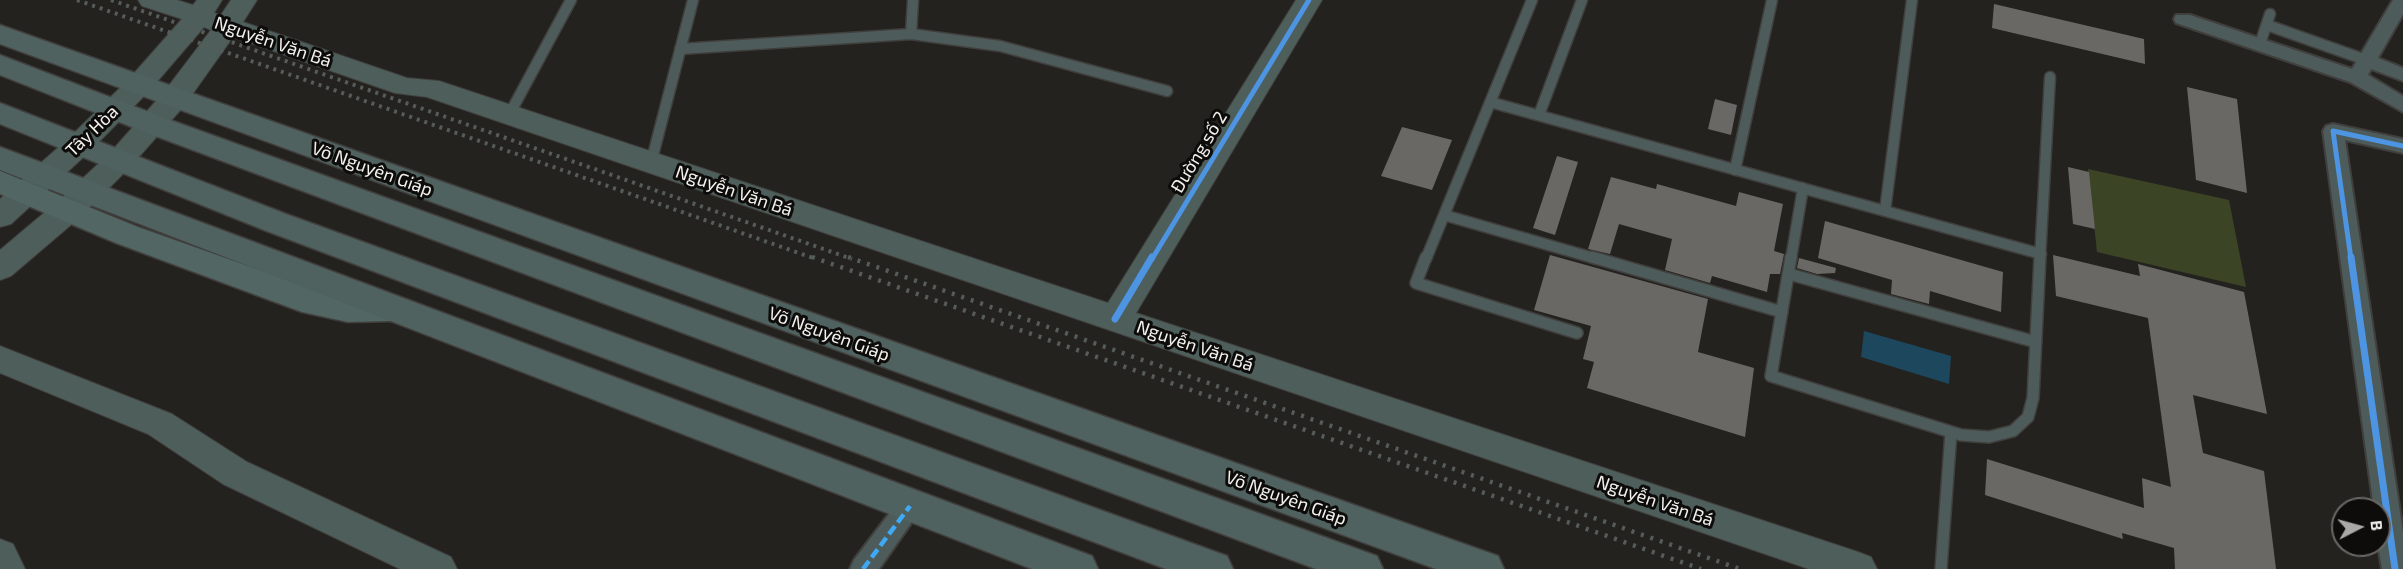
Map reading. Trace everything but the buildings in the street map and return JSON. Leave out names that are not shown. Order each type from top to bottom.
[{"type":"highway","points":[[0,34],[140,85]]},
{"type":"highway","points":[[0,64],[115,109]]},
{"type":"highway","name":"Võ Nguyên Giáp","points":[[140,85],[1484,569]]},
{"type":"highway","name":"Võ Nguyên Giáp","points":[[115,109],[1363,569]]},
{"type":"highway","points":[[0,113],[228,204],[1213,569]]},
{"type":"highway","points":[[0,158],[24,184]]},
{"type":"highway","points":[[79,201],[156,175]]},
{"type":"highway","points":[[79,201],[251,253],[1078,569]]},
{"type":"highway","points":[[228,204],[251,253]]},
{"type":"main road","name":"Nguyễn Văn Bá","points":[[151,0],[204,5],[236,13],[405,87],[429,88],[1858,569]]},
{"type":"main road","name":"Đường số 2","points":[[1115,319],[1309,0]]},
{"type":"main road","name":"Tây Hòa","points":[[0,216],[24,184],[79,144],[140,85],[204,5]]},
{"type":"main road","points":[[0,268],[79,201],[119,161],[174,99],[236,13]]},
{"type":"main road","points":[[24,184],[79,201],[127,234],[315,303],[348,309],[392,308]]},
{"type":"main road","points":[[0,359],[160,424],[235,473],[438,569]]},
{"type":"main road","points":[[0,556],[6,569]]},
{"type":"street","points":[[2361,68],[2402,0]]},
{"type":"street","points":[[2183,20],[2260,44],[2361,68],[2403,75]]},
{"type":"street","points":[[2361,68],[2403,105]]},
{"type":"street","points":[[2395,569],[2333,131],[2403,146]]},
{"type":"street","points":[[863,569],[910,506]]},
{"type":"lane","points":[[509,116],[571,0]]},
{"type":"lane","points":[[651,163],[693,0]]},
{"type":"lane","points":[[911,34],[913,0]]},
{"type":"lane","points":[[1532,0],[1416,283],[1577,333]]},
{"type":"lane","points":[[1539,115],[1582,0]]},
{"type":"lane","points":[[1735,170],[1772,0]]},
{"type":"lane","points":[[1885,211],[1912,0]]},
{"type":"lane","points":[[2260,44],[2270,14]]},
{"type":"lane","points":[[2267,25],[2361,68]]},
{"type":"lane","points":[[680,49],[911,34],[1000,46],[1167,92]]},
{"type":"lane","points":[[1803,188],[1771,376],[1961,435],[1989,437],[2013,431],[2021,425],[2032,408],[2050,77]]},
{"type":"lane","points":[[1490,102],[2041,254]]},
{"type":"lane","points":[[1444,215],[1782,312]]},
{"type":"lane","points":[[1788,274],[2036,342]]},
{"type":"lane","points":[[1941,569],[1951,432]]},
{"type":"green space","points":[[2088,169],[2229,200],[2246,287],[2097,252]]},
{"type":"water","points":[[1864,331],[1951,356],[1949,384],[1861,357]]},
{"type":"railway","points":[[77,0],[816,259]]},
{"type":"railway","points":[[111,0],[852,259]]},
{"type":"railway","points":[[812,257],[1701,569]]},
{"type":"railway","points":[[848,257],[1740,569]]},
{"type":"marked path","points":[[863,569],[910,506]]},
{"type":"cycle path","points":[[1115,319],[1309,0]]},
{"type":"cycle path","points":[[2395,569],[2333,131],[2403,146]]}]
